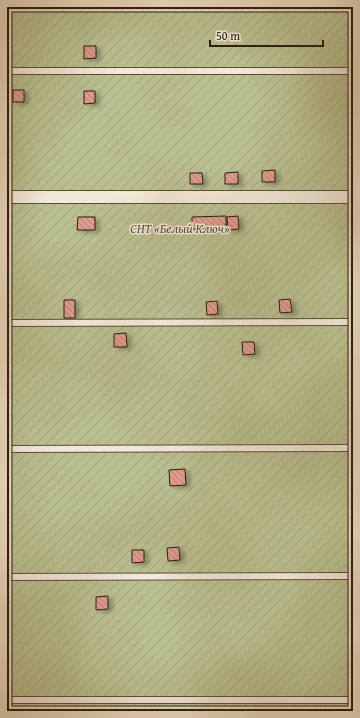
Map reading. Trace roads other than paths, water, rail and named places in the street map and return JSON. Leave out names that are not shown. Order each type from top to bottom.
[{"type":"street","points":[[7,197],[353,197]]},
{"type":"lane","points":[[7,71],[353,71]]},
{"type":"lane","points":[[7,323],[353,322]]},
{"type":"lane","points":[[7,449],[353,448]]},
{"type":"lane","points":[[7,577],[353,576]]},
{"type":"lane","points":[[7,700],[353,700]]},
{"type":"park label","name":"СНТ «Белый Ключ»","points":[[180,228]]}]
